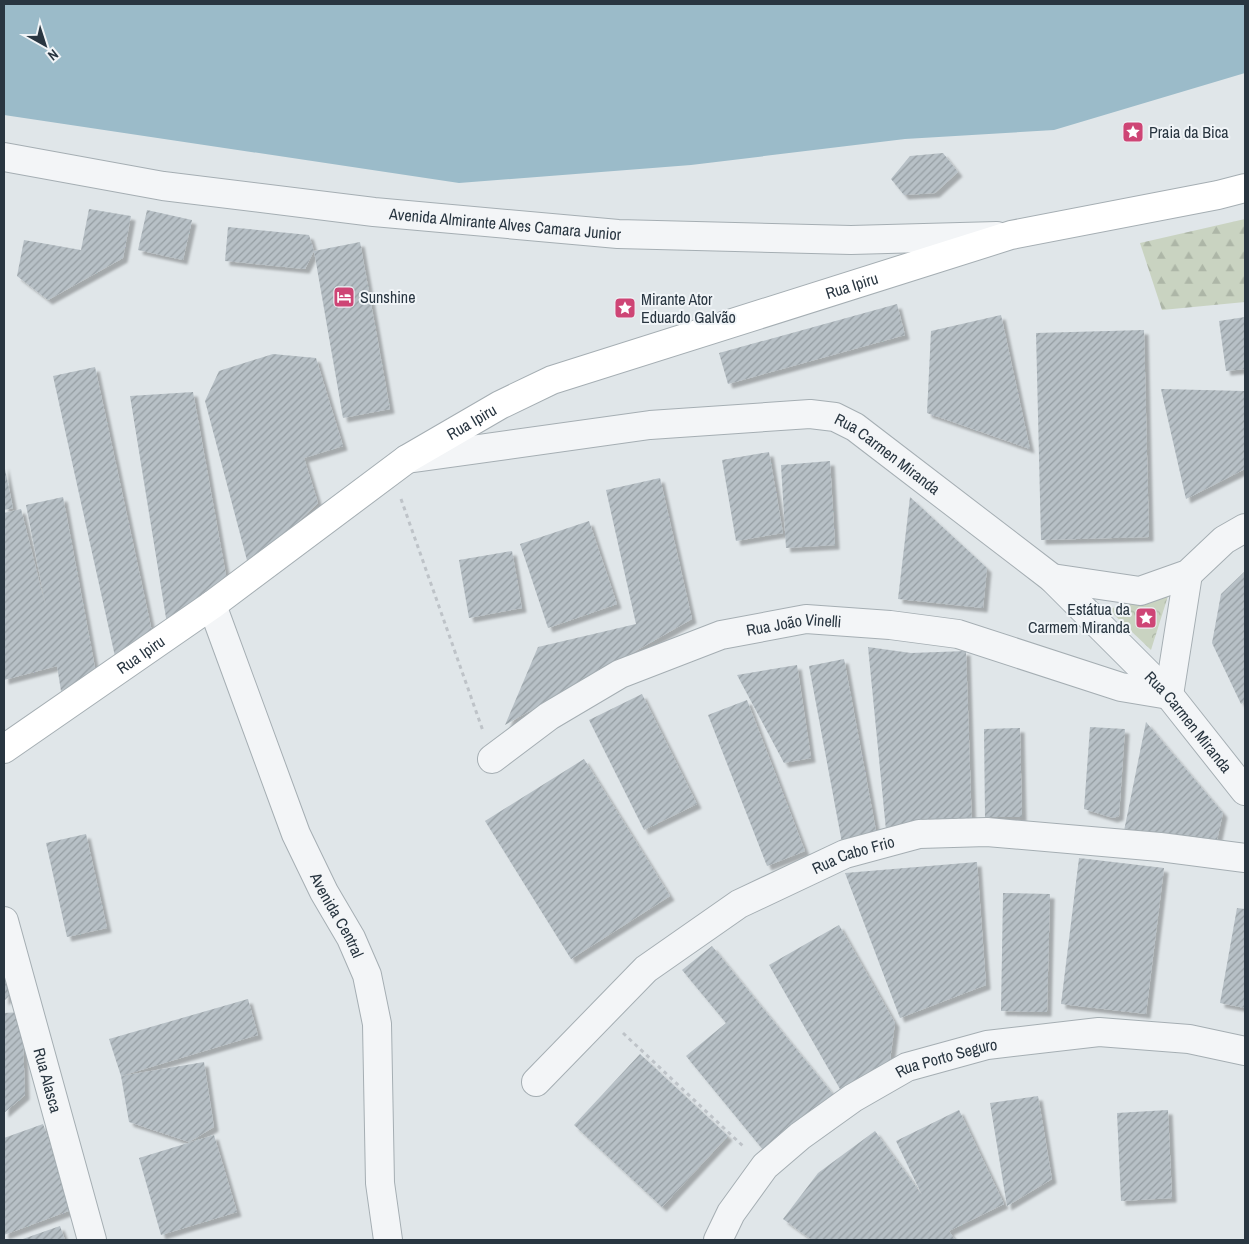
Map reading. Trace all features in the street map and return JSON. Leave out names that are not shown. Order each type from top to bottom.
[{"type":"street","name":"Avenida Almirante Alves Camara Junior","points":[[4,157],[163,186],[374,212],[618,234],[850,240],[1010,236]]},
{"type":"street","points":[[1010,236],[1218,196],[1245,188]]},
{"type":"street","name":"Rua Ipiru","points":[[4,749],[212,605],[399,465],[500,406],[552,380],[1010,236]]},
{"type":"street","name":"Rua Carmen Miranda","points":[[399,465],[650,425],[810,414],[834,417],[855,427],[1052,578],[1169,695],[1245,791]]},
{"type":"street","points":[[1052,578],[1140,591],[1188,574],[1224,540],[1245,528]]},
{"type":"street","points":[[1169,695],[1188,574]]},
{"type":"street","name":"Avenida Central","points":[[212,605],[296,834],[324,892],[351,938],[368,975],[377,1024],[380,1183],[388,1240]]},
{"type":"street","name":"Rua João Vinelli","points":[[492,759],[549,716],[620,674],[721,635],[806,620],[890,625],[958,634],[1121,687],[1169,695]]},
{"type":"street","name":"Rua Cabo Frio","points":[[536,1082],[646,969],[739,904],[845,854],[919,834],[987,832],[1160,847],[1245,858]]},
{"type":"street","name":"Rua Alasca","points":[[4,921],[92,1240]]},
{"type":"street","name":"Rua Porto Seguro","points":[[718,1240],[731,1213],[764,1166],[800,1136],[854,1098],[907,1067],[987,1045],[1099,1032],[1189,1038],[1245,1051]]},
{"type":"path","points":[[399,465],[492,759]]},
{"type":"path","points":[[602,1014],[764,1166]]},
{"type":"green space","points":[[1245,219],[1245,302],[1162,310],[1140,243]]},
{"type":"green space","points":[[1168,596],[1151,650],[1108,609]]},
{"type":"water","points":[[4,4],[1245,4],[1245,73],[1054,130],[905,139],[691,165],[459,183],[4,115]]},
{"type":"building","points":[[943,153],[958,172],[935,193],[904,195],[891,179],[910,156]]},
{"type":"building","points":[[89,209],[131,216],[123,258],[48,300],[17,276],[24,240],[81,250]]},
{"type":"building","points":[[147,210],[192,220],[183,260],[138,250]]},
{"type":"building","points":[[228,227],[309,235],[314,251],[305,269],[225,261]]},
{"type":"building","points":[[360,242],[390,409],[343,418],[314,251]]},
{"type":"building","points":[[897,304],[905,335],[728,384],[719,353]]},
{"type":"building","points":[[1001,315],[1030,449],[927,413],[931,331]]},
{"type":"building","points":[[1245,317],[1245,369],[1226,371],[1219,321]]},
{"type":"building","points":[[1144,330],[1149,537],[1041,540],[1036,333]]},
{"type":"building","points":[[273,354],[316,358],[343,446],[304,458],[318,503],[249,568],[205,401],[219,371]]},
{"type":"building","points":[[95,367],[153,636],[116,661],[53,376]]},
{"type":"building","points":[[1161,389],[1245,391],[1245,469],[1186,499]]},
{"type":"building","points":[[193,392],[227,581],[167,624],[130,396]]},
{"type":"building","points":[[769,452],[783,533],[736,541],[722,460]]},
{"type":"building","points":[[830,461],[835,545],[786,548],[781,465]]},
{"type":"building","points":[[4,464],[13,508],[4,510]]},
{"type":"building","points":[[660,478],[692,619],[505,725],[538,647],[636,624],[606,490]]},
{"type":"building","points":[[63,497],[96,673],[61,691],[57,666],[4,680],[4,513],[21,509],[46,608],[26,505]]},
{"type":"building","points":[[910,497],[987,568],[983,608],[898,599]]},
{"type":"building","points":[[589,521],[617,604],[548,628],[520,544]]},
{"type":"building","points":[[512,551],[522,608],[469,618],[459,560]]},
{"type":"building","points":[[1245,571],[1245,702],[1241,704],[1212,643],[1221,594]]},
{"type":"building","points":[[868,647],[911,653],[966,651],[972,828],[886,830]]},
{"type":"building","points":[[844,659],[877,836],[842,843],[809,666]]},
{"type":"building","points":[[797,665],[811,758],[784,763],[737,675]]},
{"type":"building","points":[[642,694],[697,804],[644,830],[589,720]]},
{"type":"building","points":[[747,700],[805,851],[767,866],[708,715]]},
{"type":"building","points":[[1146,722],[1223,813],[1215,849],[1124,831]]},
{"type":"building","points":[[1090,727],[1125,729],[1119,816],[1113,818],[1084,809]]},
{"type":"building","points":[[1020,728],[1022,817],[985,817],[984,729]]},
{"type":"building","points":[[584,759],[670,896],[571,959],[485,821]]},
{"type":"building","points":[[86,834],[107,928],[67,937],[46,843]]},
{"type":"building","points":[[1079,858],[1164,868],[1146,1014],[1061,1004]]},
{"type":"building","points":[[977,862],[986,985],[900,1018],[845,873]]},
{"type":"building","points":[[1003,893],[1050,894],[1047,1012],[1001,1011]]},
{"type":"building","points":[[1237,908],[1245,909],[1245,1008],[1220,1003]]},
{"type":"building","points":[[839,925],[895,1023],[890,1061],[840,1089],[769,965]]},
{"type":"building","points":[[712,946],[837,1099],[768,1156],[686,1056],[726,1023],[682,970]]},
{"type":"building","points":[[4,963],[12,993],[4,1001]]},
{"type":"building","points":[[248,999],[258,1035],[121,1076],[109,1039]]},
{"type":"building","points":[[22,1012],[25,1095],[4,1113],[4,1013]]},
{"type":"building","points":[[640,1054],[728,1136],[662,1207],[574,1125]]},
{"type":"building","points":[[204,1062],[214,1127],[189,1142],[129,1122],[121,1076]]},
{"type":"building","points":[[1038,1096],[1052,1179],[1007,1206],[990,1103]]},
{"type":"building","points":[[959,1110],[1004,1204],[949,1231],[955,1240],[812,1240],[783,1219],[818,1173],[875,1131],[922,1195],[896,1141]]},
{"type":"building","points":[[1168,1110],[1172,1198],[1121,1201],[1117,1113]]},
{"type":"building","points":[[43,1124],[74,1209],[4,1235],[4,1138]]},
{"type":"building","points":[[214,1135],[237,1212],[161,1235],[139,1158]]},
{"type":"building","points":[[60,1226],[65,1240],[20,1240]]},
{"type":"place","name":"Praia da Bica","points":[[1133,132]]},
{"type":"place","name":"Sunshine","points":[[344,297]]},
{"type":"place","name":"Mirante Ator Eduardo Galvão","points":[[625,308]]},
{"type":"place","name":"Estátua da Carmem Miranda","points":[[1146,618]]}]
